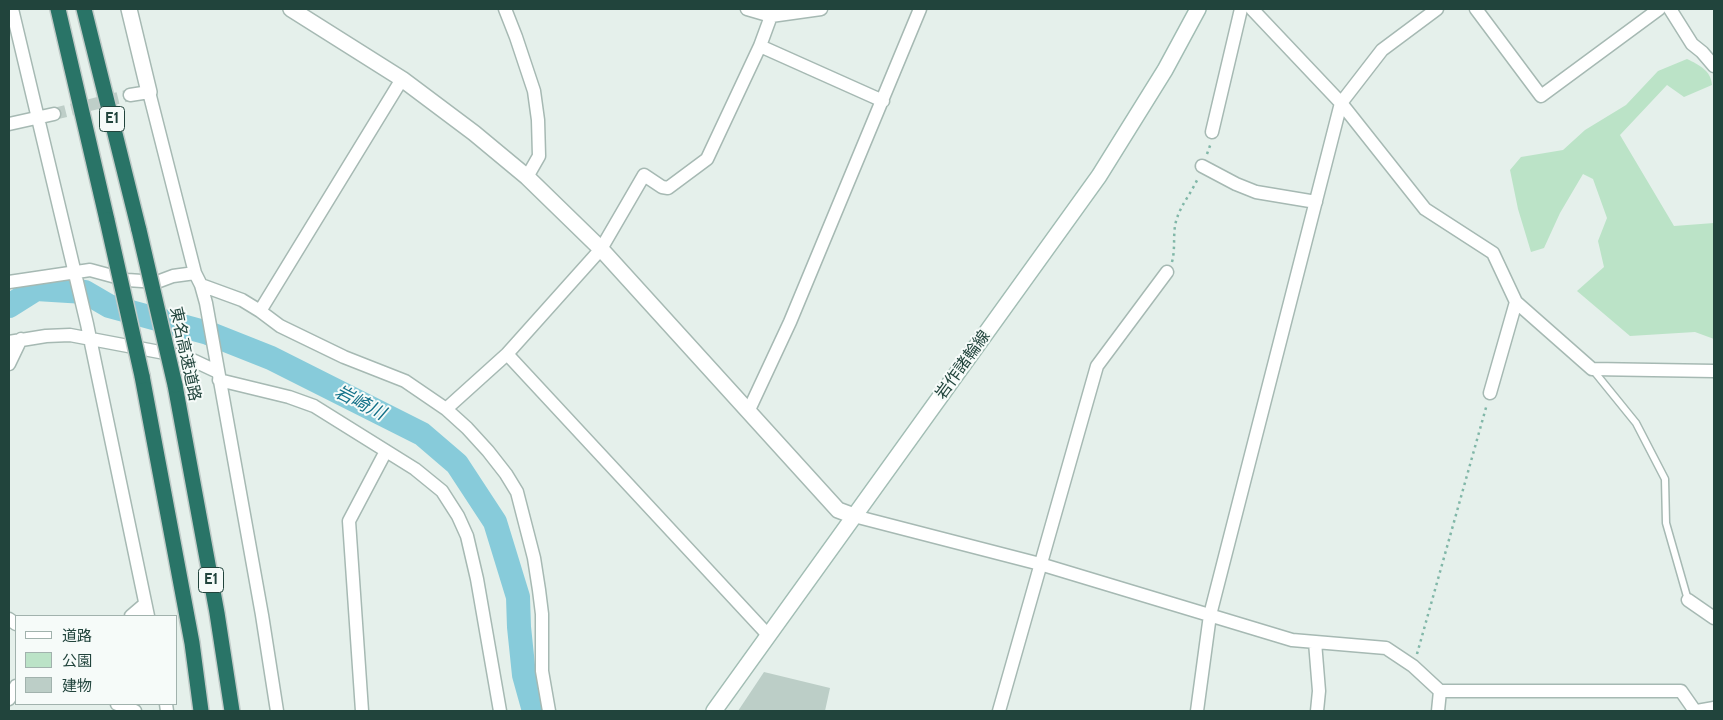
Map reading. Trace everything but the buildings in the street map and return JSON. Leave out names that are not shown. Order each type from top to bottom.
[{"type":"highway","name":"E1","points":[[58,9],[142,376],[192,643],[201,711]]},
{"type":"highway","name":"東名高速道路","points":[[84,9],[175,385],[217,612],[232,711]]},
{"type":"highway","points":[[187,448],[242,711]]},
{"type":"street","points":[[12,9],[87,324],[146,610],[134,615]]},
{"type":"street","points":[[129,9],[195,273],[202,285],[206,303],[262,615],[277,711]]},
{"type":"street","points":[[290,9],[402,79],[474,133],[527,177],[600,249],[838,510],[854,516],[1040,564],[1292,640],[1386,648],[1413,666],[1440,691],[1681,691],[1696,711],[1714,708]]},
{"type":"street","points":[[505,9],[534,91],[538,120],[539,156],[527,177]]},
{"type":"street","points":[[747,9],[772,16],[821,9]]},
{"type":"street","points":[[748,412],[790,322],[920,9]]},
{"type":"street","name":"岩作諸輪線","points":[[714,711],[1099,176],[1165,70],[1198,9]]},
{"type":"street","points":[[1212,132],[1241,9]]},
{"type":"street","points":[[1252,9],[1341,103],[1425,209],[1493,253],[1516,302],[1592,369],[1714,371]]},
{"type":"street","points":[[1198,711],[1210,615],[1341,103],[1382,50],[1437,9]]},
{"type":"street","points":[[1476,9],[1541,96],[1659,9]]},
{"type":"street","points":[[1670,9],[1692,44],[1714,66]]},
{"type":"street","points":[[446,409],[507,354],[600,249],[644,175],[662,187],[668,188],[707,160],[772,16]]},
{"type":"street","points":[[760,46],[883,101]]},
{"type":"street","points":[[260,311],[402,79]]},
{"type":"street","points":[[130,95],[149,92]]},
{"type":"street","points":[[9,124],[54,114]]},
{"type":"street","points":[[1202,166],[1256,192],[1316,202]]},
{"type":"street","points":[[9,282],[90,270],[127,280],[157,282],[173,276],[195,273]]},
{"type":"street","points":[[999,711],[1097,366],[1167,272]]},
{"type":"street","points":[[202,285],[242,300],[288,330],[344,357],[405,381],[446,409],[488,451],[517,492],[534,558],[542,614],[542,671],[550,711]]},
{"type":"street","points":[[1490,393],[1516,302]]},
{"type":"street","points":[[9,364],[15,340],[70,335],[186,357],[218,371],[314,406],[415,469],[442,491],[458,516],[467,536],[477,579],[500,711]]},
{"type":"street","points":[[507,354],[768,635]]},
{"type":"street","points":[[362,711],[349,521],[386,451]]},
{"type":"street","points":[[1688,600],[1714,618]]},
{"type":"street","points":[[1315,642],[1319,691],[1317,711]]},
{"type":"street","points":[[9,699],[15,688]]},
{"type":"street","points":[[1438,711],[1440,691]]},
{"type":"street","points":[[120,705],[135,711]]},
{"type":"lane","points":[[1592,369],[1636,422],[1665,479],[1666,523],[1688,600]]},
{"type":"path","points":[[1167,272],[1173,260],[1175,227],[1178,216],[1193,191],[1211,142],[1212,132]]},
{"type":"path","points":[[1413,666],[1490,393]]},
{"type":"green space","points":[[1687,59],[1707,72],[1712,85],[1684,97],[1667,85],[1620,135],[1674,226],[1714,223],[1714,339],[1695,332],[1630,336],[1577,291],[1604,267],[1598,241],[1607,218],[1593,179],[1583,174],[1560,213],[1544,248],[1531,252],[1518,209],[1510,170],[1521,157],[1563,150],[1585,130],[1626,105],[1658,71]]},
{"type":"waterway","name":"岩崎川","points":[[9,306],[36,289],[85,292],[109,306],[208,333],[271,358],[422,434],[457,464],[495,522],[518,597],[524,675],[534,711]]},
{"type":"tunnel","points":[[54,114],[130,95]]}]
